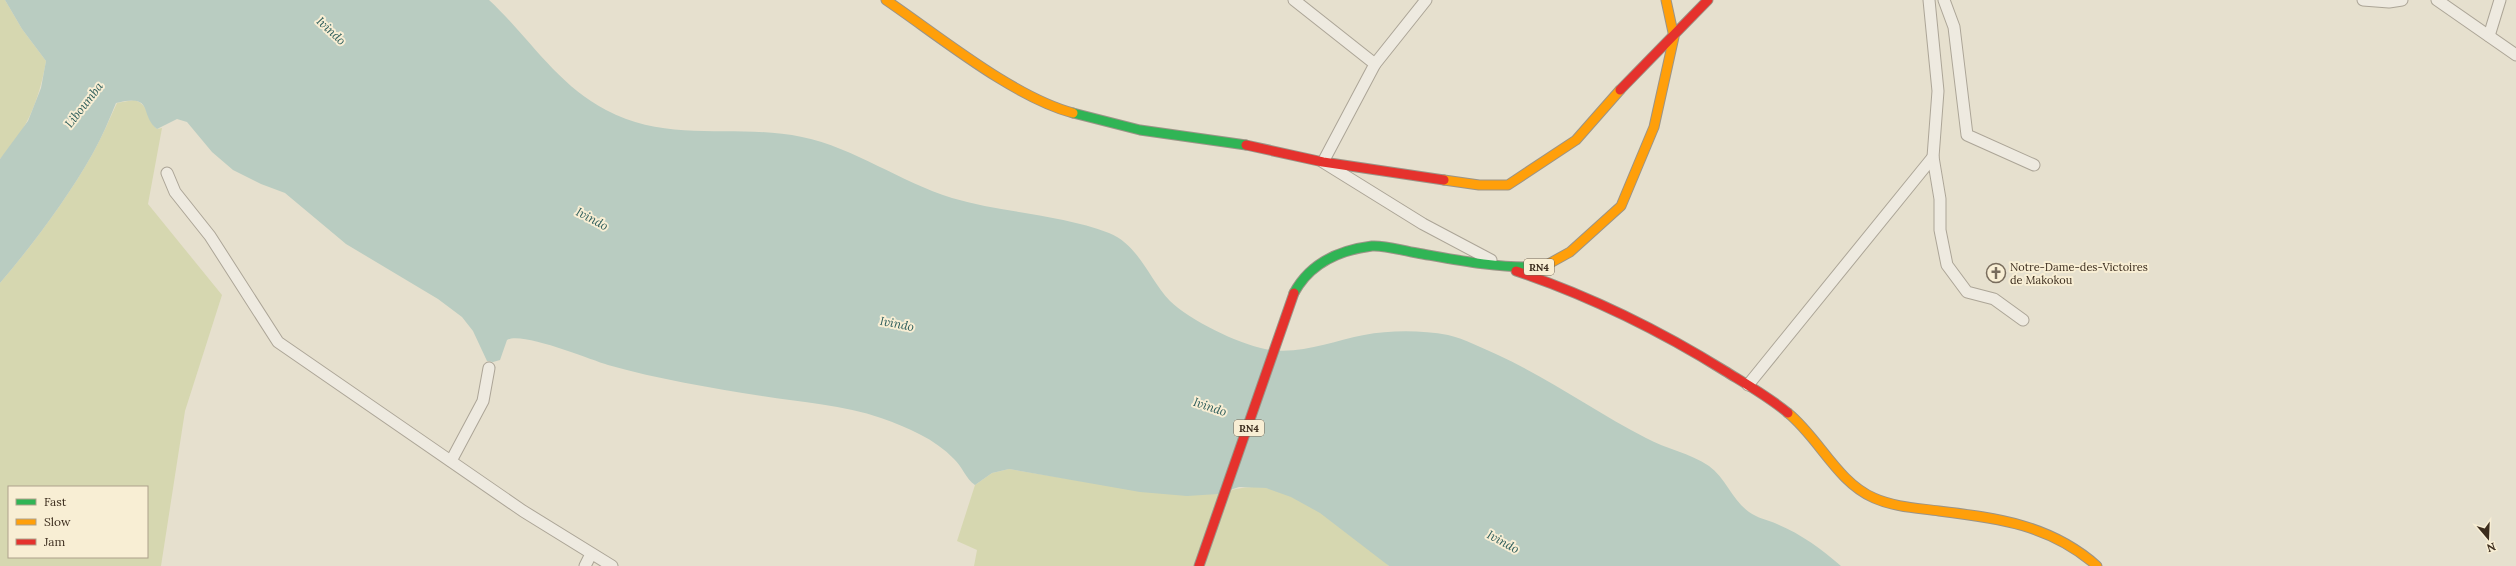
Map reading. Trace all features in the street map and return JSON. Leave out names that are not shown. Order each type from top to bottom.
[{"type":"main road","points":[[886,0],[991,72],[1052,107],[1140,130],[1235,143],[1323,162],[1479,185],[1508,185],[1576,140],[1615,95],[1674,37],[1708,0]]},
{"type":"main road","name":"RN4","points":[[1199,566],[1221,510],[1278,345],[1290,301],[1298,284],[1316,266],[1333,254],[1373,246],[1505,268],[1543,267],[1570,252],[1621,206],[1654,127],[1674,37],[1666,0]]},
{"type":"main road","points":[[1505,268],[1600,301],[1706,358],[1748,385],[1799,422],[1825,453],[1866,494],[1884,502],[1906,507],[1994,519],[2034,528],[2073,547],[2097,566]]},
{"type":"street","points":[[1294,0],[1375,64]]},
{"type":"street","points":[[1426,0],[1375,64],[1323,162],[1423,224],[1505,268]]},
{"type":"street","points":[[1929,0],[1938,91],[1933,157],[1940,199],[1940,230],[1946,265],[1968,292],[1994,299],[2023,320]]},
{"type":"street","points":[[1944,0],[1954,27],[1967,135],[2034,165]]},
{"type":"street","points":[[2363,0],[2389,2],[2402,0]]},
{"type":"street","points":[[2437,0],[2516,55]]},
{"type":"street","points":[[2489,36],[2500,0]]},
{"type":"street","points":[[1748,385],[1933,157]]},
{"type":"street","points":[[167,173],[174,192],[210,236],[278,342],[451,462],[591,554],[612,566]]},
{"type":"street","points":[[451,462],[483,401],[489,368]]},
{"type":"street","points":[[585,566],[591,554]]},
{"type":"green space","points":[[0,0],[5,0],[22,29],[46,61],[36,101],[25,126],[0,159]]},
{"type":"green space","points":[[134,100],[143,105],[157,129],[162,128],[148,204],[222,295],[185,411],[161,566],[0,566],[0,283],[38,236],[61,204],[83,170],[117,103]]},
{"type":"green space","points":[[1009,469],[1069,479],[1218,494],[1242,488],[1266,488],[1280,492],[1314,508],[1348,531],[1378,555],[1389,566],[974,566],[977,550],[957,541],[975,485],[992,473]]},
{"type":"water","points":[[5,0],[489,0],[558,74],[589,100],[606,110],[630,120],[654,127],[678,130],[777,133],[802,137],[822,142],[840,149],[914,183],[952,198],[1071,222],[1109,233],[1119,238],[1136,254],[1170,301],[1178,308],[1189,316],[1215,330],[1242,342],[1265,349],[1290,351],[1315,347],[1364,335],[1406,331],[1448,335],[1473,344],[1536,374],[1646,438],[1686,454],[1709,466],[1725,483],[1743,507],[1749,512],[1803,537],[1841,566],[1389,566],[1320,513],[1291,497],[1266,488],[1239,487],[1218,494],[1187,496],[1140,492],[1009,469],[992,473],[975,485],[957,462],[938,445],[920,434],[891,422],[852,410],[665,379],[608,365],[556,347],[526,339],[515,338],[507,340],[500,360],[493,362],[487,361],[473,331],[462,317],[438,299],[346,244],[285,193],[261,184],[233,170],[212,152],[187,122],[177,119],[157,129],[148,118],[141,103],[136,101],[116,103],[96,147],[83,170],[38,236],[0,283],[0,159],[28,121],[41,88],[46,61],[22,29]]},
{"type":"traffic: fast","points":[[1073,113],[1140,130],[1246,145]]},
{"type":"traffic: fast","points":[[1294,293],[1308,274],[1317,266],[1337,255],[1372,246],[1388,247],[1477,263],[1537,267]]},
{"type":"traffic: slow","points":[[886,0],[1001,80],[1026,94],[1050,105],[1073,113]]},
{"type":"traffic: slow","points":[[1537,267],[1543,267],[1570,252],[1621,206],[1654,127],[1674,37],[1666,0]]},
{"type":"traffic: slow","points":[[1444,180],[1479,185],[1508,185],[1576,140],[1620,90]]},
{"type":"traffic: slow","points":[[1788,413],[1799,423],[1849,481],[1861,491],[1874,498],[1898,505],[1982,517],[2023,526],[2042,532],[2061,541],[2079,552],[2097,566]]},
{"type":"traffic: jam","points":[[1620,90],[1708,0]]},
{"type":"traffic: jam","points":[[1246,145],[1323,162],[1444,180]]},
{"type":"traffic: jam","points":[[1516,271],[1571,291],[1649,328],[1741,381],[1788,413]]},
{"type":"traffic: jam","points":[[1199,566],[1294,293]]},
{"type":"place","name":"Notre-Dame-des-Victoires de Makokou","points":[[1996,273]]},
{"type":"water label","name":"Ivindo","points":[[331,31]]},
{"type":"water label","name":"Liboumba","points":[[84,105]]},
{"type":"water label","name":"Ivindo","points":[[592,219]]},
{"type":"water label","name":"Ivindo","points":[[897,324]]},
{"type":"water label","name":"Ivindo","points":[[1210,407]]},
{"type":"water label","name":"Ivindo","points":[[1503,542]]}]
